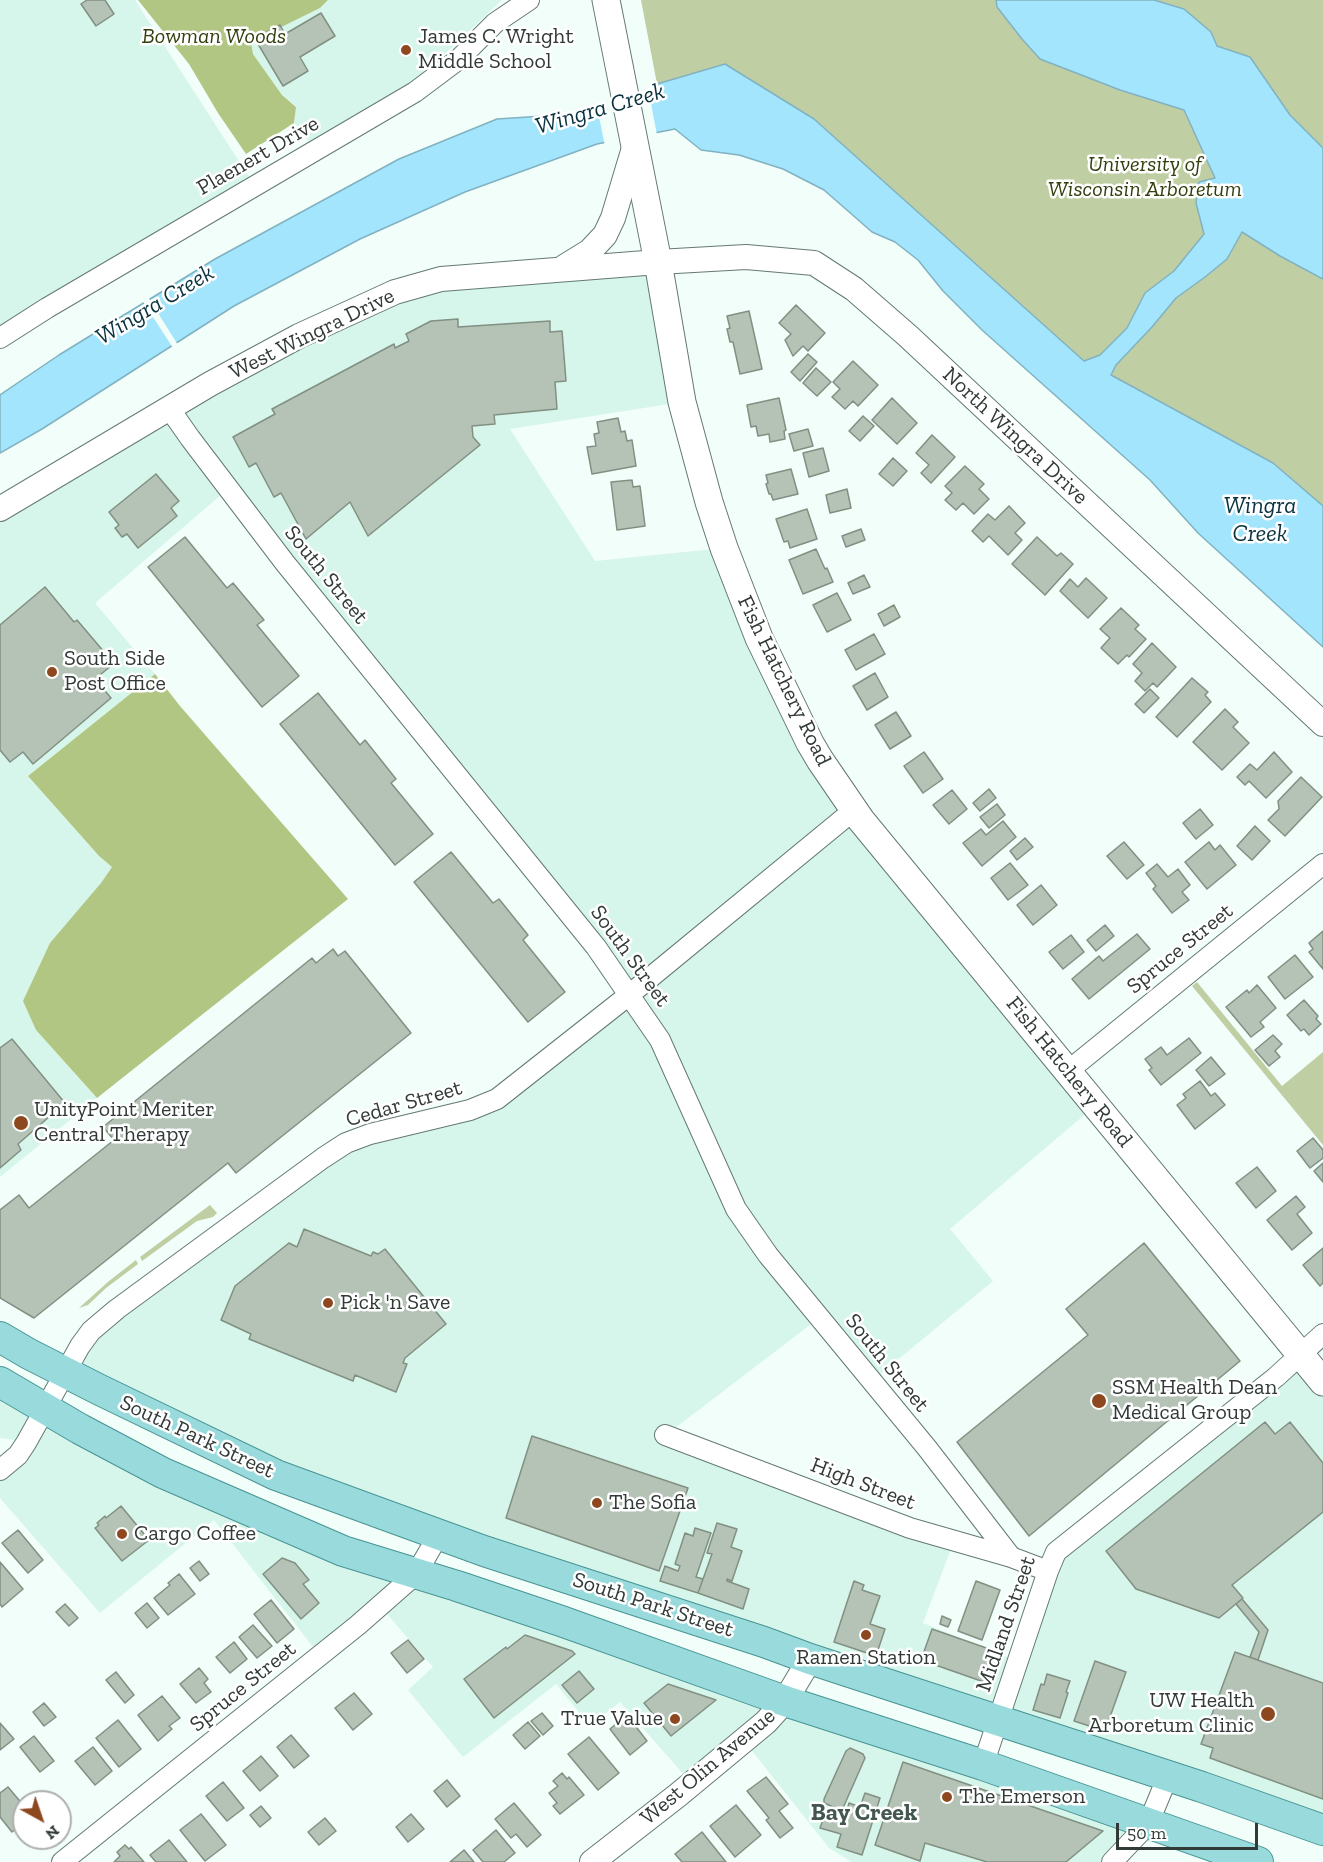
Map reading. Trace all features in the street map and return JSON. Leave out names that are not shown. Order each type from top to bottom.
[{"type":"main road","name":"Fish Hatchery Road","points":[[606,0],[658,262],[682,402],[724,548],[759,638],[810,743],[854,810],[1323,1382]]},
{"type":"main road","name":"South Park Street","points":[[0,1337],[64,1372],[276,1475],[439,1534],[1323,1830]]},
{"type":"main road","name":"South Park Street","points":[[0,1382],[115,1448],[199,1489],[343,1551],[581,1628],[785,1701],[983,1765],[1258,1862]]},
{"type":"street","name":"Plaenert Drive","points":[[0,338],[47,308],[415,92],[459,59],[495,23],[529,0]]},
{"type":"street","points":[[561,269],[590,251],[600,243],[605,235],[613,218],[634,148]]},
{"type":"street","name":"North Wingra Drive","points":[[658,262],[746,257],[814,264],[854,289],[908,336],[1323,724]]},
{"type":"street","name":"West Wingra Drive","points":[[0,509],[210,384],[299,336],[395,292],[441,279],[658,262]]},
{"type":"street","name":"South Street","points":[[170,408],[190,438],[285,563],[596,946],[660,1040],[736,1209],[768,1255],[927,1448],[1011,1557]]},
{"type":"street","name":"Cedar Street","points":[[0,1470],[11,1462],[23,1447],[85,1339],[106,1317],[346,1143],[370,1134],[470,1110],[487,1104],[508,1091],[854,810]]},
{"type":"street","name":"Spruce Street","points":[[1068,1071],[1323,864]]},
{"type":"street","name":"Midland Street","points":[[983,1765],[1056,1552],[1276,1377],[1323,1334]]},
{"type":"street","name":"High Street","points":[[665,1435],[910,1528],[1048,1570]]},
{"type":"street","name":"Spruce Street","points":[[62,1862],[358,1625],[416,1574],[439,1534]]},
{"type":"street","name":"West Olin Avenue","points":[[592,1862],[745,1741],[774,1715],[810,1659]]},
{"type":"street","points":[[1112,1862],[1148,1824],[1167,1776]]},
{"type":"shaded area","points":[[0,0],[135,0],[255,186],[0,338]]},
{"type":"shaded area","points":[[328,0],[502,0],[428,70],[392,97],[311,144],[294,123],[296,106],[282,95],[253,54],[251,41],[320,8]]},
{"type":"shaded area","points":[[658,262],[682,402],[510,429],[595,561],[724,548],[810,743],[1096,1105],[950,1229],[993,1281],[872,1381],[819,1318],[666,1435],[954,1541],[923,1623],[1018,1661],[1048,1571],[1301,1354],[1323,1382],[1323,1830],[484,1551],[64,1372],[75,1353],[323,1158],[470,1110],[628,995],[228,489],[95,603],[155,674],[28,776],[99,856],[112,867],[101,883],[36,1030],[97,1098],[0,1177],[0,509],[395,292]]},
{"type":"shaded area","points":[[0,1382],[163,1473],[1148,1824],[1112,1862],[852,1862],[829,1848],[745,1742],[692,1784],[620,1702],[590,1726],[556,1684],[463,1757],[408,1690],[433,1667],[380,1606],[320,1656],[214,1520],[100,1613],[0,1498],[0,1478],[20,1441],[0,1438]]},
{"type":"green space","name":"Bowman Woods","points":[[138,0],[328,0],[320,8],[251,42],[253,54],[282,95],[296,107],[294,123],[246,154],[189,64]]},
{"type":"green space","name":"University of Wisconsin Arboretum","points":[[641,0],[1323,0],[1323,506],[1273,463],[1084,361],[814,119],[725,64],[657,84]]},
{"type":"green space","points":[[155,674],[180,706],[348,899],[97,1098],[36,1030],[23,1001],[50,943],[112,867],[99,856],[28,776]]},
{"type":"green space","points":[[1197,982],[1282,1086],[1323,1052],[1323,1145],[1192,986]]},
{"type":"green space","points":[[210,1205],[217,1213],[213,1217],[197,1221],[142,1261],[140,1257]]},
{"type":"green space","points":[[136,1260],[138,1264],[88,1305],[79,1308],[109,1281]]},
{"type":"water","name":"Wingra Creek","points":[[996,0],[1154,0],[1184,9],[1211,32],[1217,46],[1250,57],[1290,115],[1323,148],[1323,279],[1242,232],[1227,259],[1176,298],[1116,365],[1111,375],[1273,463],[1323,506],[1323,647],[1198,533],[1150,480],[982,330],[943,291],[918,260],[895,242],[872,232],[824,190],[783,169],[739,155],[701,150],[675,129],[597,144],[465,192],[360,239],[234,306],[42,429],[0,453],[0,395],[59,355],[215,259],[399,159],[497,119],[590,113],[651,95],[657,84],[725,64],[814,119],[1084,361],[1100,355],[1127,328],[1145,293],[1174,271],[1204,234],[1196,203],[1199,182],[1215,178],[1184,110],[1120,90],[1040,59],[997,7]]},
{"type":"pier","points":[[649,93],[657,135],[605,146],[597,107]]},
{"type":"pier","points":[[148,297],[178,345],[173,348],[142,300]]},
{"type":"building","points":[[87,0],[105,0],[114,14],[96,26],[81,4]]},
{"type":"building","points":[[321,13],[335,36],[300,57],[308,71],[283,86],[255,39],[280,25],[285,34]]},
{"type":"building","points":[[796,305],[825,333],[808,351],[803,346],[793,356],[785,340],[791,334],[779,323]]},
{"type":"building","points":[[749,311],[762,369],[740,374],[733,342],[730,342],[727,329],[730,328],[727,316]]},
{"type":"building","points":[[458,319],[458,327],[550,321],[550,332],[562,331],[566,381],[555,382],[557,409],[494,415],[495,424],[472,426],[473,437],[480,445],[368,536],[350,502],[306,539],[281,493],[274,497],[256,463],[249,467],[233,437],[275,414],[272,409],[394,344],[395,348],[409,341],[406,334],[431,321]]},
{"type":"building","points":[[808,354],[817,362],[800,381],[791,372]]},
{"type":"building","points":[[853,361],[878,385],[858,406],[853,401],[845,409],[832,397],[840,389],[833,382]]},
{"type":"building","points":[[816,368],[831,382],[817,396],[803,383]]},
{"type":"building","points":[[779,398],[786,430],[784,431],[785,439],[770,442],[769,434],[758,436],[756,426],[751,427],[747,405]]},
{"type":"building","points":[[892,398],[917,423],[897,444],[872,420]]},
{"type":"building","points":[[863,416],[874,426],[860,441],[849,431]]},
{"type":"building","points":[[618,418],[621,432],[625,431],[627,441],[632,440],[636,466],[592,474],[587,447],[596,446],[594,434],[599,433],[597,422]]},
{"type":"building","points":[[808,429],[813,446],[794,451],[789,434]]},
{"type":"building","points":[[932,435],[955,457],[931,483],[921,473],[929,465],[916,453]]},
{"type":"building","points":[[823,448],[829,471],[809,477],[803,453]]},
{"type":"building","points":[[893,458],[907,471],[893,486],[879,474]]},
{"type":"building","points":[[965,466],[984,484],[979,489],[989,499],[974,514],[963,503],[956,510],[945,500],[952,493],[945,486]]},
{"type":"building","points":[[791,469],[798,494],[773,500],[766,484],[768,483],[766,475]]},
{"type":"building","points":[[156,474],[179,501],[171,508],[177,516],[138,548],[127,534],[122,537],[115,528],[119,525],[109,512]]},
{"type":"building","points":[[632,480],[633,487],[640,486],[645,526],[617,530],[611,482]]},
{"type":"building","points":[[847,489],[851,508],[830,513],[826,495]]},
{"type":"building","points":[[1009,506],[1025,523],[1015,533],[1022,540],[1008,555],[989,536],[983,542],[972,531],[988,514],[995,520]]},
{"type":"building","points":[[807,509],[817,539],[790,548],[788,541],[784,542],[776,519]]},
{"type":"building","points":[[861,529],[865,540],[846,547],[842,536]]},
{"type":"building","points":[[185,537],[227,588],[233,583],[264,620],[257,625],[299,676],[262,707],[148,567]]},
{"type":"building","points":[[1037,537],[1057,556],[1061,553],[1073,564],[1045,595],[1012,564]]},
{"type":"building","points":[[816,549],[833,582],[803,594],[789,560]]},
{"type":"building","points":[[864,575],[870,587],[853,594],[848,583]]},
{"type":"building","points":[[1086,578],[1107,598],[1088,618],[1060,591],[1070,579],[1078,587]]},
{"type":"building","name":"South Side Post Office","points":[[45,587],[74,622],[77,620],[105,653],[103,655],[111,666],[95,679],[111,698],[33,764],[23,752],[10,762],[0,750],[0,625]]},
{"type":"building","points":[[837,593],[851,620],[827,632],[813,605]]},
{"type":"building","points":[[894,605],[900,617],[884,626],[878,614]]},
{"type":"building","points":[[1121,608],[1139,625],[1135,629],[1146,639],[1129,657],[1127,655],[1118,664],[1101,648],[1110,638],[1100,629]]},
{"type":"building","points":[[874,634],[885,654],[856,670],[845,650]]},
{"type":"building","points":[[1152,643],[1176,667],[1157,687],[1153,683],[1145,691],[1135,681],[1142,673],[1133,664]]},
{"type":"building","points":[[875,673],[888,697],[867,710],[853,686]]},
{"type":"building","points":[[1192,678],[1208,692],[1205,695],[1211,702],[1177,737],[1156,717]]},
{"type":"building","points":[[1150,689],[1159,698],[1144,713],[1135,704]]},
{"type":"building","points":[[318,693],[360,745],[365,740],[396,779],[391,783],[433,834],[395,865],[280,724]]},
{"type":"building","points":[[1225,709],[1238,722],[1233,727],[1249,743],[1222,770],[1193,742]]},
{"type":"building","points":[[896,712],[911,736],[890,749],[875,725]]},
{"type":"building","points":[[924,752],[943,779],[923,793],[904,766]]},
{"type":"building","points":[[1274,752],[1292,772],[1266,798],[1249,781],[1245,785],[1237,777],[1250,764],[1257,770]]},
{"type":"building","points":[[1301,777],[1322,797],[1285,836],[1268,820],[1279,809],[1278,801]]},
{"type":"building","points":[[989,789],[996,798],[980,811],[973,803]]},
{"type":"building","points":[[952,790],[967,809],[949,824],[933,805]]},
{"type":"building","points":[[997,804],[1005,815],[989,828],[980,817]]},
{"type":"building","points":[[1200,809],[1213,825],[1196,839],[1183,823]]},
{"type":"building","points":[[1003,821],[1016,837],[982,866],[963,843],[981,829],[986,835]]},
{"type":"building","points":[[1255,826],[1270,841],[1252,860],[1237,846]]},
{"type":"building","points":[[1025,838],[1033,847],[1017,860],[1010,851]]},
{"type":"building","points":[[1124,842],[1144,865],[1127,879],[1107,856]]},
{"type":"building","points":[[1209,842],[1215,850],[1220,845],[1236,865],[1207,889],[1185,862]]},
{"type":"building","points":[[451,852],[493,903],[499,899],[528,935],[523,940],[565,992],[528,1022],[414,882]]},
{"type":"building","points":[[1010,863],[1028,885],[1008,900],[991,878]]},
{"type":"building","points":[[1157,864],[1168,877],[1178,869],[1190,885],[1182,892],[1189,900],[1172,913],[1153,889],[1156,886],[1146,873]]},
{"type":"building","points":[[1041,885],[1057,905],[1033,925],[1017,905]]},
{"type":"building","points":[[1105,925],[1114,936],[1096,951],[1087,940]]},
{"type":"building","points":[[1323,931],[1323,969],[1309,952],[1313,949],[1309,943]]},
{"type":"building","points":[[1137,934],[1150,949],[1089,999],[1072,979],[1099,956],[1103,961]]},
{"type":"building","points":[[1071,935],[1084,952],[1063,969],[1049,952]]},
{"type":"building","points":[[333,949],[338,956],[345,951],[411,1033],[236,1173],[228,1163],[34,1318],[0,1298],[0,1210],[19,1195],[29,1208],[114,1140],[103,1127],[312,958],[316,963]]},
{"type":"building","points":[[1295,955],[1313,977],[1285,999],[1268,977]]},
{"type":"building","points":[[1257,985],[1276,1008],[1260,1022],[1264,1027],[1251,1037],[1226,1007],[1247,990],[1249,993]]},
{"type":"building","points":[[1304,1000],[1318,1016],[1316,1019],[1321,1024],[1309,1035],[1304,1029],[1301,1031],[1287,1015]]},
{"type":"building","points":[[1273,1035],[1282,1044],[1275,1051],[1280,1057],[1269,1066],[1255,1050]]},
{"type":"building","points":[[1189,1038],[1201,1053],[1161,1085],[1149,1070],[1152,1068],[1145,1059],[1161,1047],[1167,1055]]},
{"type":"building","name":"UnityPoint Meriter Central Therapy","points":[[12,1039],[65,1103],[18,1144],[21,1150],[0,1168],[0,1048]]},
{"type":"building","points":[[1211,1057],[1225,1074],[1209,1086],[1196,1070]]},
{"type":"building","points":[[1200,1081],[1211,1096],[1215,1093],[1225,1105],[1195,1129],[1177,1105],[1186,1098],[1183,1094]]},
{"type":"building","points":[[1313,1138],[1323,1150],[1323,1158],[1310,1168],[1297,1151]]},
{"type":"building","points":[[1323,1163],[1323,1182],[1314,1171]]},
{"type":"building","points":[[1257,1167],[1276,1191],[1256,1208],[1236,1183]]},
{"type":"building","points":[[1296,1196],[1305,1207],[1297,1214],[1312,1233],[1292,1250],[1267,1220]]},
{"type":"building","name":"Pick 'n Save","points":[[304,1229],[371,1256],[373,1252],[378,1254],[385,1249],[446,1324],[405,1358],[403,1363],[407,1364],[396,1392],[355,1375],[353,1381],[249,1339],[251,1334],[221,1320],[235,1286],[289,1243],[297,1247]]},
{"type":"building","name":"SSM Health Dean Medical Group","points":[[1144,1243],[1240,1361],[1029,1536],[957,1442],[1088,1335],[1066,1309]]},
{"type":"building","points":[[1323,1248],[1323,1283],[1320,1286],[1303,1265]]},
{"type":"building","points":[[1265,1422],[1275,1434],[1290,1422],[1323,1463],[1323,1512],[1232,1585],[1243,1598],[1219,1618],[1136,1589],[1106,1551]]},
{"type":"building","name":"The Sofia","points":[[532,1436],[688,1488],[659,1571],[506,1518]]},
{"type":"building","name":"Cargo Coffee","points":[[121,1506],[149,1540],[122,1561],[95,1528],[105,1516],[106,1518]]},
{"type":"building","points":[[717,1523],[737,1529],[731,1547],[742,1551],[732,1581],[727,1579],[727,1581],[749,1589],[743,1609],[698,1593],[712,1554],[707,1553]]},
{"type":"building","points":[[695,1528],[711,1533],[696,1577],[703,1579],[698,1593],[660,1581],[665,1566],[678,1571],[680,1566],[675,1564],[685,1533],[693,1536]]},
{"type":"building","points":[[18,1530],[43,1560],[28,1573],[2,1543]]},
{"type":"building","points":[[282,1558],[295,1563],[309,1580],[303,1584],[319,1603],[301,1619],[263,1574]]},
{"type":"building","points":[[199,1561],[209,1574],[200,1581],[190,1568]]},
{"type":"building","points":[[0,1562],[23,1589],[2,1607],[0,1604]]},
{"type":"building","points":[[179,1574],[195,1594],[168,1615],[154,1598]]},
{"type":"building","points":[[854,1581],[864,1585],[862,1590],[880,1596],[870,1624],[885,1629],[876,1656],[834,1642]]},
{"type":"building","points":[[976,1581],[1000,1590],[982,1640],[958,1631]]},
{"type":"building","points":[[1242,1599],[1268,1630],[1258,1660],[1250,1657],[1259,1632],[1236,1604]]},
{"type":"building","points":[[271,1600],[294,1629],[277,1643],[254,1614]]},
{"type":"building","points":[[147,1603],[159,1618],[147,1628],[135,1613]]},
{"type":"building","points":[[65,1604],[78,1618],[69,1626],[56,1612]]},
{"type":"building","points":[[942,1616],[951,1620],[948,1627],[940,1624]]},
{"type":"building","points":[[253,1625],[272,1646],[257,1658],[239,1637]]},
{"type":"building","points":[[932,1629],[995,1651],[984,1682],[921,1660]]},
{"type":"building","points":[[525,1635],[575,1654],[494,1718],[464,1679]]},
{"type":"building","points":[[408,1640],[424,1659],[407,1673],[391,1653]]},
{"type":"building","points":[[234,1642],[247,1659],[230,1673],[216,1657]]},
{"type":"building","name":"UW Health Arboretum Clinic","points":[[1235,1652],[1323,1683],[1323,1799],[1210,1758],[1213,1748],[1201,1744]]},
{"type":"building","points":[[1095,1661],[1126,1672],[1105,1731],[1074,1721]]},
{"type":"building","points":[[199,1668],[208,1679],[204,1683],[211,1692],[196,1703],[180,1684]]},
{"type":"building","points":[[579,1671],[594,1689],[577,1703],[562,1685]]},
{"type":"building","points":[[116,1672],[134,1695],[125,1703],[106,1680]]},
{"type":"building","points":[[1047,1674],[1070,1681],[1060,1718],[1033,1710],[1041,1684],[1044,1685]]},
{"type":"building","name":"True Value","points":[[668,1684],[716,1700],[671,1736],[644,1703]]},
{"type":"building","points":[[354,1693],[372,1714],[353,1730],[335,1708]]},
{"type":"building","points":[[162,1696],[180,1718],[169,1726],[172,1729],[158,1741],[138,1715]]},
{"type":"building","points":[[44,1703],[56,1717],[44,1726],[33,1712]]},
{"type":"building","points":[[542,1713],[553,1726],[543,1735],[531,1721]]},
{"type":"building","points":[[627,1715],[647,1741],[630,1755],[610,1729]]},
{"type":"building","points":[[118,1720],[141,1749],[119,1767],[96,1738]]},
{"type":"building","points":[[528,1722],[540,1736],[525,1749],[513,1735]]},
{"type":"building","points":[[0,1723],[14,1739],[0,1750]]},
{"type":"building","points":[[291,1735],[309,1756],[294,1768],[277,1747]]},
{"type":"building","points":[[34,1736],[54,1761],[40,1772],[20,1747]]},
{"type":"building","points":[[589,1737],[619,1773],[598,1790],[568,1754]]},
{"type":"building","points":[[93,1747],[112,1771],[95,1785],[75,1761]]},
{"type":"building","points":[[850,1748],[863,1754],[865,1758],[843,1808],[838,1809],[824,1803],[824,1799],[846,1751]]},
{"type":"building","points":[[261,1756],[278,1776],[260,1791],[243,1771]]},
{"type":"building","name":"The Emerson","points":[[903,1762],[1103,1831],[1066,1862],[987,1862],[925,1843],[920,1861],[875,1845]]},
{"type":"building","points":[[562,1773],[567,1779],[569,1777],[584,1795],[560,1814],[553,1806],[557,1803],[549,1793],[558,1786],[553,1781]]},
{"type":"building","points":[[766,1777],[788,1804],[779,1811],[793,1828],[780,1838],[766,1820],[769,1818],[747,1791]]},
{"type":"building","points":[[447,1780],[460,1796],[447,1807],[434,1791]]},
{"type":"building","points":[[223,1782],[244,1808],[227,1821],[206,1796]]},
{"type":"building","points":[[8,1787],[12,1792],[12,1832],[0,1817],[0,1793]]},
{"type":"building","points":[[865,1793],[880,1798],[862,1855],[837,1847],[841,1834],[820,1828],[827,1808],[846,1814],[849,1803],[860,1807]]},
{"type":"building","points":[[514,1803],[541,1835],[527,1847],[516,1834],[511,1838],[495,1819]]},
{"type":"building","points":[[736,1805],[761,1835],[735,1857],[710,1826]]},
{"type":"building","points":[[261,1806],[271,1818],[260,1827],[250,1815]]},
{"type":"building","points":[[201,1814],[226,1845],[205,1861],[180,1830]]},
{"type":"building","points":[[411,1814],[424,1829],[408,1842],[396,1827]]},
{"type":"building","points":[[325,1818],[336,1831],[319,1845],[308,1832]]},
{"type":"building","points":[[496,1830],[515,1853],[504,1862],[483,1862],[473,1850]]},
{"type":"building","points":[[702,1832],[726,1862],[682,1862],[675,1854]]},
{"type":"building","points":[[169,1840],[187,1862],[156,1862],[150,1855]]},
{"type":"building","points":[[125,1845],[129,1849],[131,1847],[144,1862],[114,1862],[120,1856],[117,1852]]},
{"type":"building","points":[[464,1850],[474,1862],[450,1862]]},
{"type":"place","name":"James C. Wright Middle School","points":[[406,50]]},
{"type":"place","name":"South Side Post Office","points":[[52,672]]},
{"type":"place","name":"UnityPoint Meriter Central Therapy","points":[[21,1123]]},
{"type":"place","name":"Pick 'n Save","points":[[328,1303]]},
{"type":"place","name":"SSM Health Dean Medical Group","points":[[1099,1401]]},
{"type":"place","name":"The Sofia","points":[[597,1503]]},
{"type":"place","name":"Cargo Coffee","points":[[122,1534]]},
{"type":"place","name":"Ramen Station","points":[[866,1635]]},
{"type":"place","name":"UW Health Arboretum Clinic","points":[[1268,1714]]},
{"type":"place","name":"True Value","points":[[675,1719]]},
{"type":"place","name":"The Emerson","points":[[947,1797]]},
{"type":"district","name":"Bay Creek","points":[[864,1813]]}]
